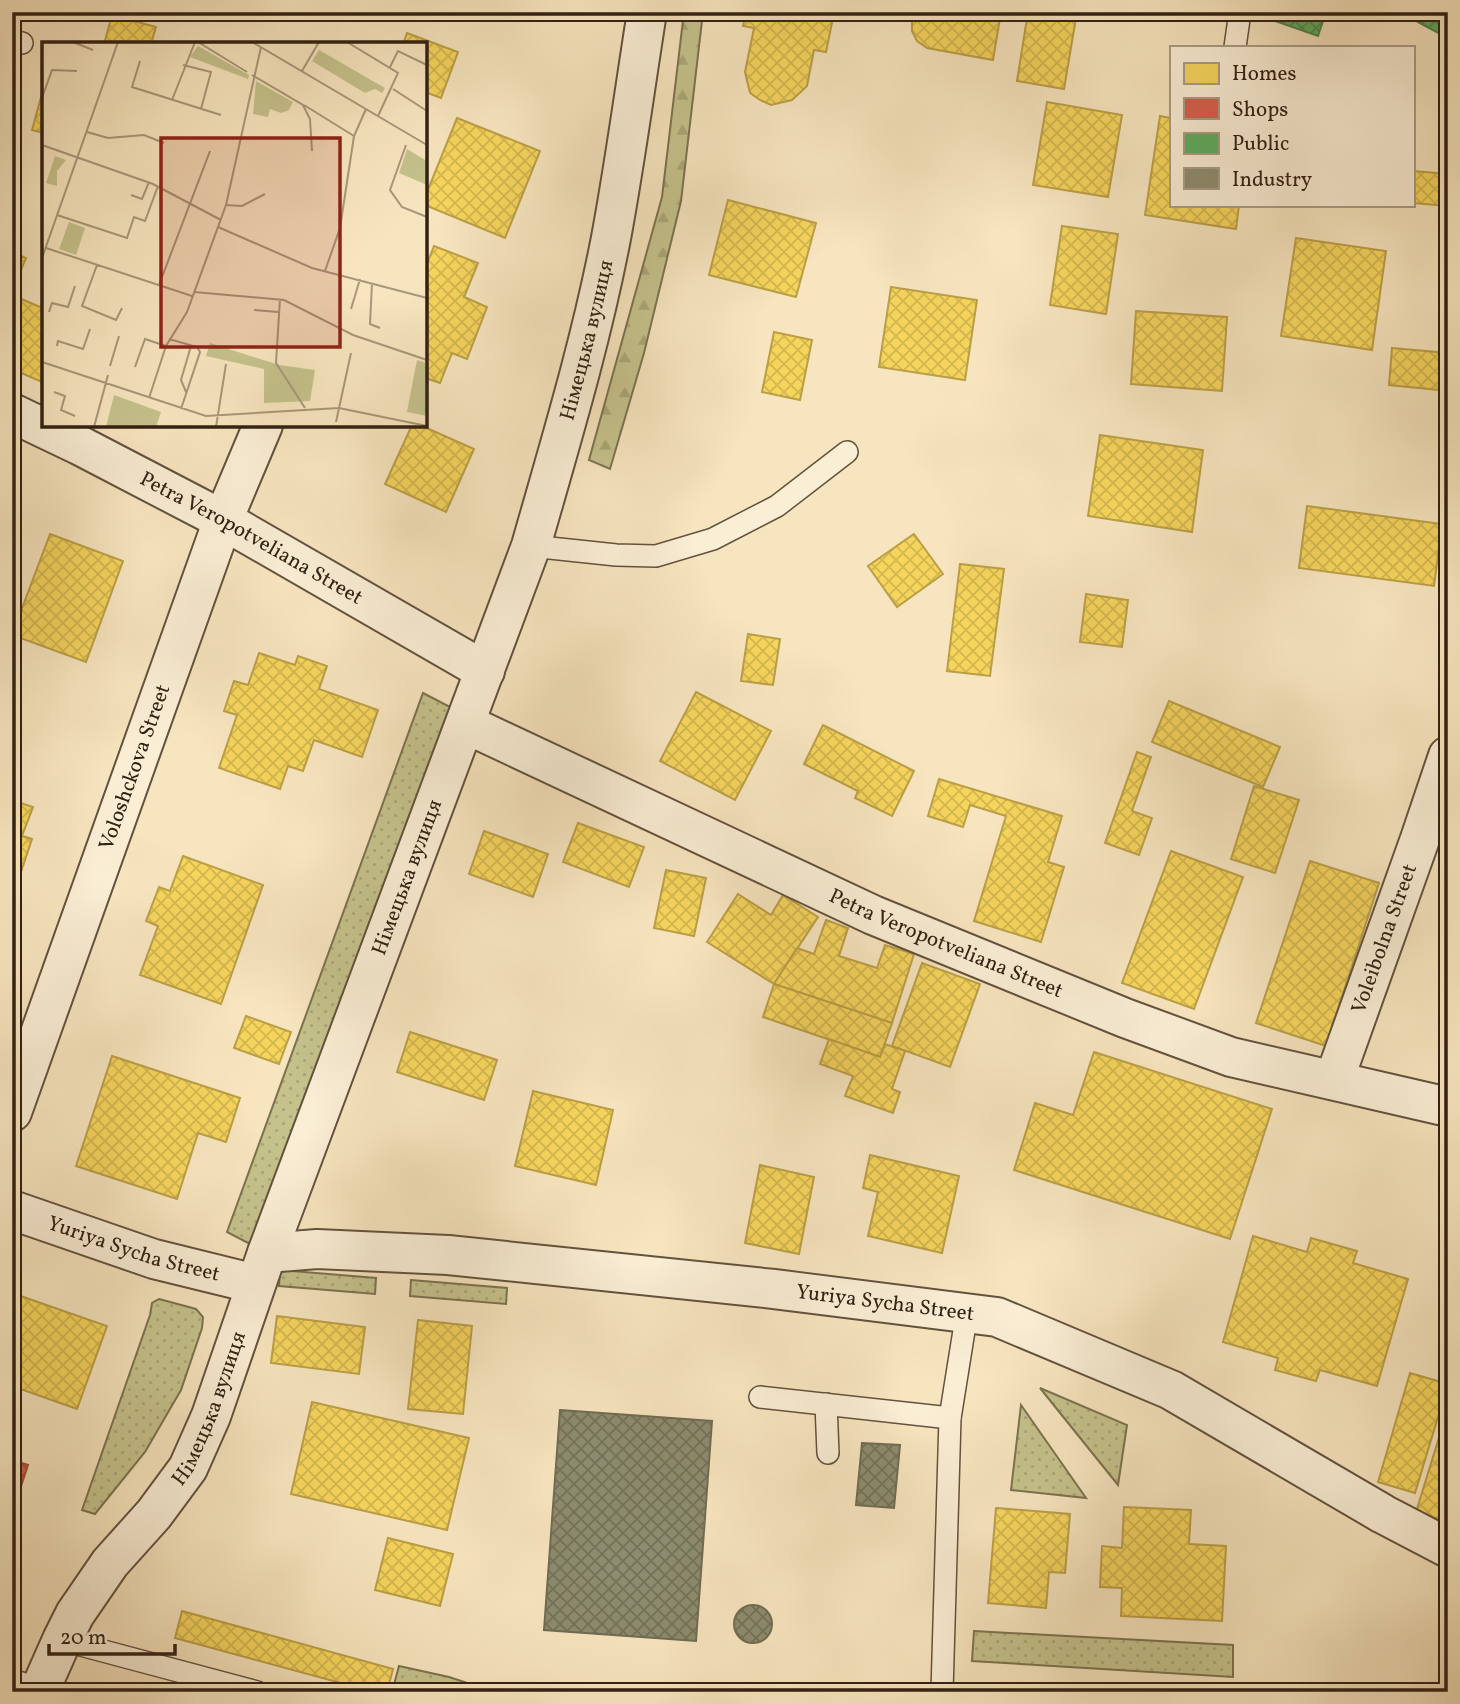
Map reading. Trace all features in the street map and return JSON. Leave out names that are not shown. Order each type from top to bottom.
[{"type":"street","name":"Німецька вулиця","points":[[30,1687],[110,1563],[154,1514],[188,1468],[211,1416],[262,1268],[466,724],[531,546],[588,340],[611,238],[647,12]]},
{"type":"street","name":"Petra Veropotveliana Street","points":[[12,413],[223,520],[485,671]]},
{"type":"street","name":"Voloshckova Street","points":[[12,1112],[223,520],[262,427]]},
{"type":"street","name":"Petra Veropotveliana Street","points":[[466,724],[873,915],[1125,1018],[1231,1058],[1448,1107]]},
{"type":"street","name":"Voleibolna Street","points":[[1334,1080],[1448,756]]},
{"type":"street","name":"Yuriya Sycha Street","points":[[12,1210],[154,1259],[262,1268],[317,1249],[447,1255],[774,1289],[997,1317],[1171,1390],[1383,1514],[1448,1548]]},
{"type":"lane","points":[[1235,46],[1240,12]]},
{"type":"lane","points":[[531,546],[616,555],[656,556],[713,538],[777,506],[847,452]]},
{"type":"lane","points":[[942,1692],[950,1418],[967,1312]]},
{"type":"lane","points":[[760,1397],[950,1418]]},
{"type":"lane","points":[[825,1404],[828,1453]]},
{"type":"lane","points":[[62,1640],[250,1691]]},
{"type":"green space","points":[[684,12],[703,12],[681,201],[644,353],[610,469],[589,460],[662,197]]},
{"type":"green space","points":[[423,693],[452,708],[252,1245],[227,1232]]},
{"type":"green space","points":[[280,1270],[376,1278],[375,1294],[279,1286]]},
{"type":"green space","points":[[411,1280],[507,1288],[506,1304],[410,1296]]},
{"type":"green space","points":[[159,1299],[196,1309],[203,1317],[202,1328],[181,1390],[145,1452],[95,1514],[82,1510],[152,1303]]},
{"type":"green space","points":[[1040,1388],[1127,1425],[1118,1485]]},
{"type":"green space","points":[[1021,1405],[1086,1498],[1011,1490]]},
{"type":"green space","points":[[974,1631],[1233,1645],[1233,1677],[972,1661]]},
{"type":"green space","points":[[399,1666],[449,1677],[495,1692],[392,1692]]},
{"type":"building: Homes","points":[[746,12],[834,13],[826,52],[814,50],[807,86],[792,100],[771,105],[750,93],[745,72],[754,28],[743,26]]},
{"type":"building: Homes","points":[[847,12],[878,12],[877,17]]},
{"type":"building: Homes","points":[[916,12],[1001,12],[993,60],[927,48],[917,41],[912,31]]},
{"type":"building: Homes","points":[[1028,12],[1077,12],[1064,89],[1017,81]]},
{"type":"building: Homes","points":[[112,15],[156,27],[152,42],[105,42]]},
{"type":"building: Homes","points":[[407,33],[458,52],[441,98],[427,93],[427,42],[404,42]]},
{"type":"building: Homes","points":[[42,93],[42,132],[32,130]]},
{"type":"building: Homes","points":[[1047,102],[1122,115],[1108,197],[1033,185]]},
{"type":"building: Homes","points":[[1160,116],[1170,118],[1170,206],[1239,206],[1236,229],[1145,215]]},
{"type":"building: Homes","points":[[457,118],[540,151],[505,238],[427,206],[427,192]]},
{"type":"building: Homes","points":[[1414,171],[1448,174],[1448,206],[1414,203]]},
{"type":"building: Homes","points":[[728,200],[816,223],[796,297],[709,275]]},
{"type":"building: Homes","points":[[1062,226],[1118,234],[1106,314],[1050,305]]},
{"type":"building: Homes","points":[[1296,238],[1386,251],[1372,350],[1281,336]]},
{"type":"building: Homes","points":[[434,246],[478,263],[464,297],[487,307],[467,359],[452,353],[440,383],[427,379],[427,264]]},
{"type":"building: Homes","points":[[12,252],[26,258],[12,291]]},
{"type":"building: Homes","points":[[891,287],[977,300],[965,380],[879,367]]},
{"type":"building: Homes","points":[[12,295],[40,307],[42,304],[42,382],[12,369]]},
{"type":"building: Homes","points":[[1136,311],[1227,317],[1222,391],[1131,384]]},
{"type":"building: Homes","points":[[774,332],[812,340],[800,400],[762,392]]},
{"type":"building: Homes","points":[[1392,348],[1448,353],[1448,391],[1389,385]]},
{"type":"building: Homes","points":[[411,427],[424,427],[474,449],[446,512],[385,484]]},
{"type":"building: Homes","points":[[1100,435],[1203,450],[1192,532],[1088,516]]},
{"type":"building: Homes","points":[[1307,506],[1442,524],[1434,586],[1299,568]]},
{"type":"building: Homes","points":[[50,534],[123,561],[86,662],[12,635]]},
{"type":"building: Homes","points":[[914,534],[943,574],[897,607],[868,566]]},
{"type":"building: Homes","points":[[960,564],[1004,569],[990,676],[947,671]]},
{"type":"building: Homes","points":[[1086,594],[1128,600],[1122,647],[1080,642]]},
{"type":"building: Homes","points":[[748,634],[780,639],[773,685],[741,681]]},
{"type":"building: Homes","points":[[259,653],[295,665],[298,656],[327,666],[319,689],[378,710],[362,757],[314,740],[303,771],[288,766],[280,789],[219,768],[237,715],[224,711],[234,681],[248,685]]},
{"type":"building: Homes","points":[[12,661],[21,664],[12,686]]},
{"type":"building: Homes","points":[[696,692],[771,731],[735,800],[660,761]]},
{"type":"building: Homes","points":[[1169,701],[1280,747],[1263,787],[1152,742]]},
{"type":"building: Homes","points":[[823,725],[914,771],[892,816],[855,798],[858,791],[804,764]]},
{"type":"building: Homes","points":[[1137,752],[1151,757],[1132,811],[1152,818],[1139,855],[1105,843]]},
{"type":"building: Homes","points":[[939,779],[1062,816],[1048,862],[1064,867],[1041,942],[974,921],[1006,816],[970,805],[963,827],[928,816]]},
{"type":"building: Homes","points":[[1254,786],[1299,800],[1275,873],[1231,859]]},
{"type":"building: Homes","points":[[12,800],[33,807],[22,836],[32,839],[21,872],[12,869]]},
{"type":"building: Homes","points":[[578,823],[644,847],[629,887],[563,862]]},
{"type":"building: Homes","points":[[484,831],[548,854],[533,897],[469,874]]},
{"type":"building: Homes","points":[[1171,851],[1243,877],[1194,1009],[1122,983]]},
{"type":"building: Homes","points":[[183,856],[263,885],[221,1004],[140,975],[158,926],[146,921],[159,887],[170,891]]},
{"type":"building: Homes","points":[[1310,861],[1379,883],[1326,1046],[1256,1023]]},
{"type":"building: Homes","points":[[666,870],[706,878],[694,936],[654,928]]},
{"type":"building: Homes","points":[[738,894],[771,915],[783,895],[818,917],[774,984],[707,942]]},
{"type":"building: Homes","points":[[826,920],[848,928],[839,956],[877,968],[885,945],[914,954],[892,1023],[774,984],[797,948],[814,954]]},
{"type":"building: Homes","points":[[922,963],[980,984],[950,1067],[892,1046]]},
{"type":"building: Homes","points":[[774,984],[892,1023],[880,1057],[763,1017]]},
{"type":"building: Homes","points":[[246,1016],[291,1032],[279,1064],[234,1048]]},
{"type":"building: Homes","points":[[410,1032],[497,1060],[484,1100],[397,1072]]},
{"type":"building: Homes","points":[[829,1039],[880,1057],[885,1044],[905,1051],[892,1089],[900,1092],[893,1113],[845,1096],[853,1076],[820,1064]]},
{"type":"building: Homes","points":[[1094,1052],[1272,1109],[1230,1239],[1014,1170],[1035,1103],[1073,1115]]},
{"type":"building: Homes","points":[[112,1056],[240,1098],[226,1142],[198,1133],[177,1199],[76,1166]]},
{"type":"building: Homes","points":[[533,1091],[613,1110],[596,1185],[515,1166]]},
{"type":"building: Homes","points":[[870,1155],[959,1176],[942,1253],[868,1236],[878,1192],[863,1188]]},
{"type":"building: Homes","points":[[760,1165],[814,1177],[799,1254],[745,1243]]},
{"type":"building: Homes","points":[[1253,1236],[1307,1252],[1311,1238],[1357,1251],[1353,1263],[1408,1279],[1377,1386],[1320,1370],[1316,1381],[1275,1370],[1278,1358],[1223,1342]]},
{"type":"building: Homes","points":[[12,1293],[107,1326],[77,1409],[12,1386]]},
{"type":"building: Homes","points":[[277,1316],[365,1327],[359,1374],[271,1363]]},
{"type":"building: Homes","points":[[418,1320],[472,1326],[463,1414],[408,1409]]},
{"type":"building: Homes","points":[[1410,1373],[1448,1384],[1415,1493],[1378,1482]]},
{"type":"building: Homes","points":[[312,1402],[469,1438],[447,1530],[291,1494]]},
{"type":"building: Homes","points":[[1445,1418],[1448,1419],[1448,1522],[1416,1512]]},
{"type":"building: Homes","points":[[1124,1507],[1191,1510],[1189,1544],[1226,1546],[1222,1621],[1121,1616],[1122,1588],[1100,1587],[1102,1546],[1122,1548]]},
{"type":"building: Homes","points":[[996,1508],[1070,1514],[1065,1573],[1049,1572],[1046,1608],[988,1603]]},
{"type":"building: Homes","points":[[388,1538],[453,1554],[440,1606],[375,1590]]},
{"type":"building: Homes","points":[[182,1611],[393,1669],[387,1692],[374,1692],[175,1638]]},
{"type":"building: Shops","points":[[12,1460],[28,1465],[12,1514]]},
{"type":"building: Public","points":[[1275,12],[1326,12],[1318,36],[1272,20]]},
{"type":"building: Public","points":[[1424,12],[1448,12],[1448,38],[1418,22]]},
{"type":"building: Industry","points":[[560,1410],[712,1421],[696,1641],[544,1630]]},
{"type":"building: Industry","points":[[862,1443],[900,1445],[894,1508],[856,1505]]},
{"type":"building: Industry","points":[[753,1605],[767,1610],[772,1624],[767,1638],[753,1643],[739,1638],[734,1624],[739,1610]]}]
